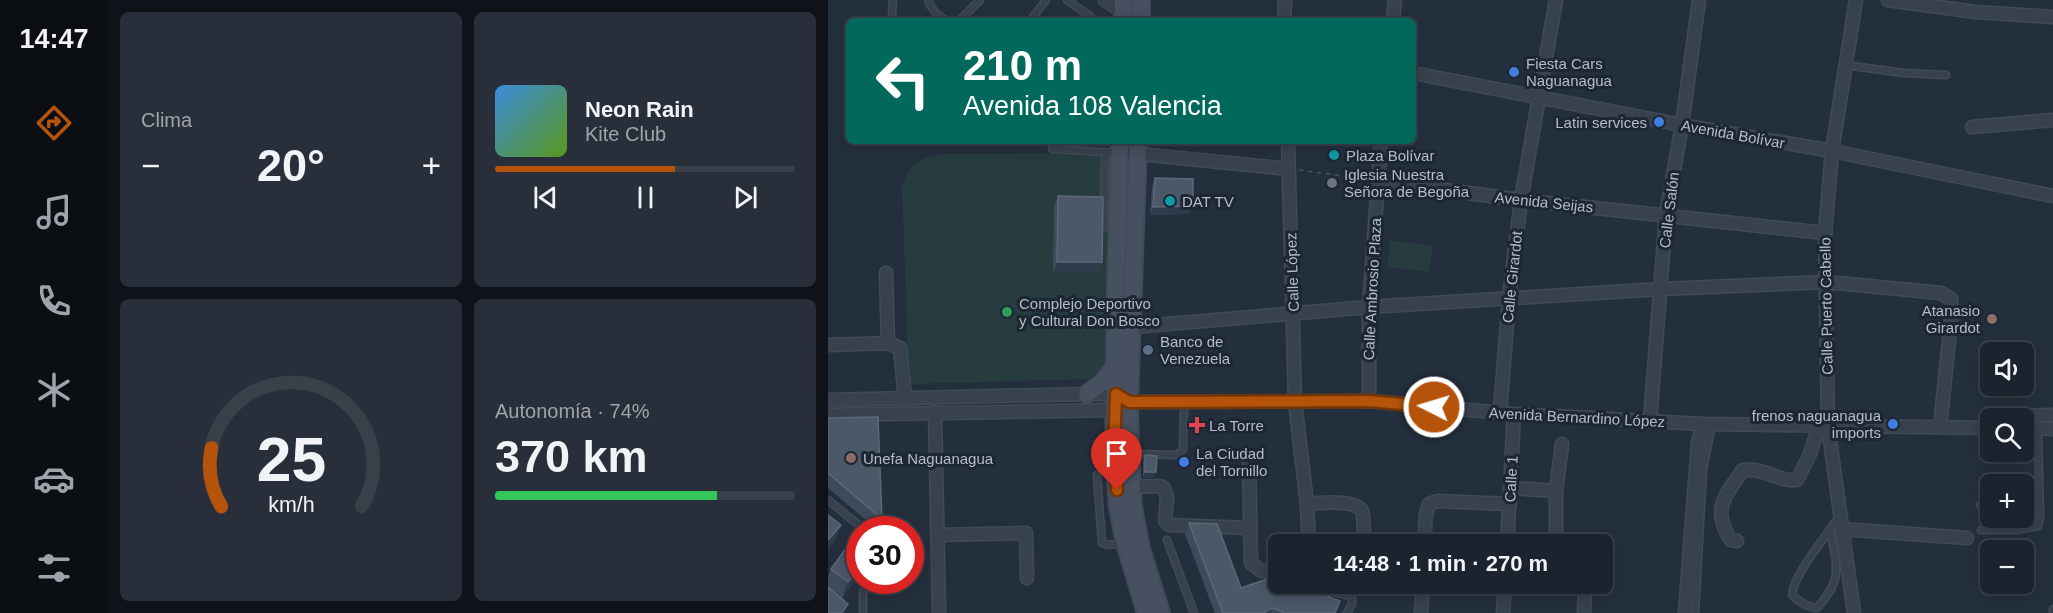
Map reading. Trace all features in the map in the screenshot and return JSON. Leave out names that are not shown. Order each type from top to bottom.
[{"type":"street","points":[[1105,0],[1123,11]]},
{"type":"street","points":[[1141,0],[1143,18]]},
{"type":"street","points":[[1284,18],[1285,0]]},
{"type":"street","points":[[1393,18],[1395,0]]},
{"type":"street","name":"Calle Girardot","points":[[1500,412],[1509,298],[1521,200],[1556,0]]},
{"type":"street","name":"Calle Salón","points":[[1650,421],[1666,215],[1682,125],[1699,0]]},
{"type":"street","name":"Calle Puerto Cabello","points":[[1854,613],[1835,529],[1839,516],[1823,426],[1827,282],[1825,233],[1832,151],[1856,0]]},
{"type":"street","points":[[1888,0],[1976,12],[2053,17]]},
{"type":"street","name":"Avenida Bolívar","points":[[1416,75],[1832,151],[2053,196]]},
{"type":"street","points":[[1972,127],[2053,120]]},
{"type":"street","name":"Calle López","points":[[1288,144],[1295,402],[1308,534]]},
{"type":"street","name":"Calle Ambrosio Plaza","points":[[1369,401],[1369,307],[1382,144]]},
{"type":"street","points":[[1161,613],[1141,549],[1133,507],[1130,454],[1114,366],[1115,149],[1138,147],[1289,169]]},
{"type":"street","points":[[1138,147],[1132,327],[1114,454],[1118,507],[1125,543],[1146,613]]},
{"type":"street","name":"Avenida Seijas","points":[[1378,181],[1521,200],[1825,233]]},
{"type":"street","points":[[886,273],[888,343]]},
{"type":"street","points":[[1132,327],[1369,307],[1660,289],[1827,282],[1941,294],[1951,299],[1952,311],[1940,427]]},
{"type":"street","points":[[828,345],[888,343],[900,348],[905,399]]},
{"type":"street","points":[[1087,394],[1103,381],[1114,366]]},
{"type":"street","points":[[828,400],[1087,394],[1120,402]]},
{"type":"street","name":"Avenida Bernardino López","points":[[1120,402],[1369,401],[1514,414],[1708,424],[1980,428]]},
{"type":"street","points":[[828,416],[1120,402]]},
{"type":"street","points":[[935,412],[939,612]]},
{"type":"street","name":"Calle 1","points":[[1508,534],[1514,414]]},
{"type":"street","points":[[2034,416],[2053,415]]},
{"type":"street","points":[[1685,613],[1698,443],[1708,424]]},
{"type":"street","points":[[1737,541],[1731,540],[1723,528],[1720,517],[1722,503],[1730,487],[1743,470],[1753,469],[1790,481],[1797,480],[1823,426]]},
{"type":"street","points":[[2034,429],[2053,429]]},
{"type":"street","points":[[1556,534],[1556,491],[1562,444]]},
{"type":"street","points":[[1249,457],[1251,563],[1261,571],[1268,571]]},
{"type":"street","points":[[1132,486],[1164,488],[1167,497],[1165,521],[1169,525],[1250,528]]},
{"type":"street","points":[[1511,488],[1556,491]]},
{"type":"street","points":[[1425,534],[1429,504],[1437,501],[1510,504]]},
{"type":"street","points":[[1307,504],[1351,503],[1358,505],[1362,511],[1363,534]]},
{"type":"street","points":[[1835,529],[1967,538]]},
{"type":"street","points":[[938,535],[1026,533],[1027,578]]},
{"type":"street","points":[[1421,613],[1422,594]]},
{"type":"street","points":[[1503,613],[1504,594]]},
{"type":"street","points":[[1584,613],[1585,594]]},
{"type":"lane","points":[[893,0],[893,18]]},
{"type":"lane","points":[[928,0],[931,8],[942,18]]},
{"type":"lane","points":[[962,18],[980,0]]},
{"type":"lane","points":[[1031,18],[1046,0]]},
{"type":"lane","points":[[1067,0],[1091,16]]},
{"type":"lane","points":[[1845,64],[1904,73],[1946,75]]},
{"type":"lane","points":[[1052,149],[1115,149],[1104,228]]},
{"type":"lane","points":[[1130,454],[1178,455],[1181,453],[1184,402]]},
{"type":"lane","points":[[1695,613],[1703,469],[1708,424]]},
{"type":"lane","points":[[1981,530],[2016,530],[2038,526],[2040,517],[2038,429]]},
{"type":"lane","points":[[1097,475],[1102,543],[1108,545],[1125,543]]},
{"type":"lane","points":[[828,500],[848,516]]},
{"type":"lane","points":[[2034,505],[2039,505]]},
{"type":"lane","points":[[1835,529],[1838,574],[1824,599],[1816,608],[1810,607],[1792,595],[1793,587],[1835,529]]},
{"type":"lane","points":[[1167,540],[1194,613]]},
{"type":"lane","points":[[863,594],[863,613]]},
{"type":"lane","points":[[1342,594],[1352,598],[1352,604],[1347,613]]},
{"type":"path","points":[[1289,169],[1378,181]]},
{"type":"green space","name":"Complejo Deportivo y Cultural Don Bosco","points":[[1110,153],[1106,362],[1100,375],[1088,379],[909,384],[902,187],[915,164],[920,160],[940,154]]},
{"type":"green space","points":[[1390,240],[1433,246],[1429,272],[1387,267]]},
{"type":"building","name":"DAT TV","points":[[1155,178],[1193,179],[1193,206],[1153,207]]},
{"type":"building","points":[[1058,196],[1103,197],[1102,262],[1057,262]]},
{"type":"building","name":"Unefa Naguanagua","points":[[878,417],[882,516],[878,516],[828,473],[828,418]]},
{"type":"building","points":[[1145,455],[1157,456],[1156,472],[1145,472]]},
{"type":"building","points":[[828,515],[841,525],[828,540]]},
{"type":"building","points":[[1189,523],[1217,524],[1241,588],[1268,579],[1268,594],[1321,594],[1340,601],[1335,613],[1285,613],[1273,608],[1263,613],[1223,613]]},
{"type":"building","points":[[846,548],[846,580],[831,569]]},
{"type":"building","points":[[828,587],[848,604],[841,613],[828,613]]},
{"type":"place","name":"Fiesta Cars Naguanagua","points":[[1514,72]]},
{"type":"place","name":"Latin services","points":[[1659,122]]},
{"type":"place","name":"Plaza Bolívar","points":[[1334,155]]},
{"type":"place","name":"Iglesia Nuestra Señora de Begoña","points":[[1332,183]]},
{"type":"place","name":"DAT TV","points":[[1170,201]]},
{"type":"place","name":"Complejo Deportivo y Cultural Don Bosco","points":[[1007,312]]},
{"type":"place","name":"Atanasio Girardot","points":[[1992,319]]},
{"type":"place","name":"Banco de Venezuela","points":[[1148,350]]},
{"type":"place","name":"frenos naguanagua imports","points":[[1893,424]]},
{"type":"place","name":"La Torre","points":[[1197,425]]},
{"type":"place","name":"Unefa Naguanagua","points":[[851,458]]},
{"type":"place","name":"La Ciudad del Tornillo","points":[[1184,462]]},
{"type":"route","points":[[1117,490],[1114,454],[1116,394],[1129,402],[1369,401],[1434,407]]}]
